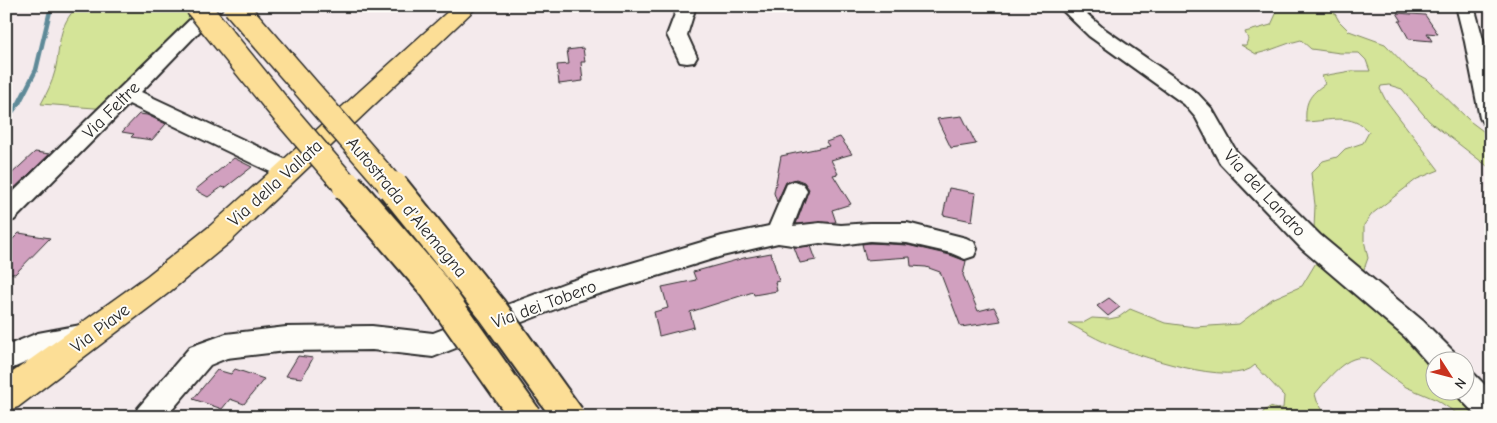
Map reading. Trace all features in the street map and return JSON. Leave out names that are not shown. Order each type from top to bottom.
[{"type":"main road","name":"Autostrada d'Alemagna","points":[[198,6],[283,112],[433,285],[526,417]]},
{"type":"main road","name":"Autostrada d'Alemagna","points":[[235,6],[316,96],[460,270],[569,417]]},
{"type":"main road","name":"Via della Vallata","points":[[192,257],[289,171],[467,6]]},
{"type":"main road","name":"Via Piave","points":[[6,396],[192,257]]},
{"type":"street","name":"Via Feltre","points":[[6,214],[215,6]]},
{"type":"street","points":[[687,6],[677,35],[687,57]]},
{"type":"street","name":"Via del Landro","points":[[1067,6],[1096,32],[1191,98],[1204,114],[1228,157],[1311,242],[1414,329],[1434,350]]},
{"type":"street","points":[[1465,6],[1475,42],[1491,118]]},
{"type":"street","points":[[127,94],[289,171]]},
{"type":"street","points":[[778,233],[795,190]]},
{"type":"street","name":"Via dei Tobero","points":[[148,417],[200,356],[226,346],[286,339],[372,338],[434,345],[568,293],[722,246],[778,233],[799,236],[820,233],[841,235],[870,232],[908,233],[957,245],[964,249]]},
{"type":"street","points":[[6,359],[38,345],[90,335]]},
{"type":"street","points":[[1474,393],[1491,410]]},
{"type":"green space","points":[[78,6],[212,6],[108,109],[41,104],[54,75],[63,28],[71,13]]},
{"type":"green space","points":[[1273,6],[1327,6],[1333,10],[1339,21],[1349,31],[1385,44],[1409,69],[1427,79],[1471,122],[1491,137],[1491,169],[1429,121],[1402,89],[1389,85],[1381,86],[1380,89],[1385,99],[1439,170],[1417,179],[1372,214],[1364,225],[1364,240],[1368,258],[1363,272],[1314,229],[1315,205],[1311,173],[1323,161],[1337,157],[1345,149],[1363,143],[1369,132],[1355,122],[1347,120],[1332,119],[1306,122],[1306,115],[1309,100],[1325,84],[1322,76],[1351,71],[1370,71],[1366,60],[1359,53],[1340,53],[1311,49],[1301,40],[1256,54],[1241,45],[1246,45],[1248,39],[1245,32],[1271,25],[1276,14]]},
{"type":"green space","points":[[1323,251],[1433,350],[1424,350],[1424,395],[1406,387],[1368,359],[1360,358],[1353,359],[1338,368],[1315,394],[1327,417],[1260,417],[1270,407],[1283,408],[1284,396],[1255,365],[1244,371],[1227,373],[1183,367],[1106,343],[1068,323],[1083,323],[1092,318],[1109,319],[1119,317],[1130,309],[1165,323],[1195,327],[1239,324],[1272,299],[1302,286]]},
{"type":"green space","points":[[1437,400],[1474,400],[1491,417],[1462,417]]},
{"type":"building","points":[[1397,13],[1425,15],[1438,34],[1427,33],[1432,41],[1409,39],[1399,21],[1402,21]]},
{"type":"building","points":[[583,48],[585,62],[581,62],[583,81],[559,84],[557,65],[569,64],[567,50]]},
{"type":"building","points":[[139,114],[147,115],[166,124],[152,140],[131,137],[134,134],[122,132]]},
{"type":"building","points":[[962,116],[976,144],[951,148],[937,119]]},
{"type":"building","points":[[840,137],[852,154],[831,160],[838,174],[833,175],[851,204],[832,210],[836,222],[796,224],[809,189],[804,182],[796,179],[786,182],[777,202],[774,193],[781,156],[829,146],[826,142]]},
{"type":"building","points":[[35,152],[50,154],[6,196],[6,179]]},
{"type":"building","points":[[234,158],[252,167],[225,188],[222,187],[208,197],[195,190]]},
{"type":"building","points":[[949,188],[976,193],[972,221],[943,215]]},
{"type":"building","points":[[19,233],[50,238],[15,274],[6,273],[6,246]]},
{"type":"building","points":[[862,244],[907,245],[950,255],[966,261],[963,275],[978,311],[994,307],[1001,321],[961,327],[940,272],[926,267],[911,266],[910,257],[866,260]]},
{"type":"building","points":[[811,246],[816,260],[800,263],[794,247]]},
{"type":"building","points":[[771,253],[779,281],[775,282],[777,291],[754,295],[753,292],[690,312],[694,327],[659,336],[654,312],[668,308],[662,287],[696,280],[693,272],[744,258]]},
{"type":"building","points":[[1109,298],[1120,307],[1108,316],[1097,306]]},
{"type":"building","points":[[298,356],[313,358],[302,378],[286,376]]},
{"type":"building","points":[[235,369],[264,379],[244,404],[230,399],[222,409],[193,399],[217,370],[231,374]]},
{"type":"waterway","points":[[6,120],[19,103],[36,70],[50,11],[54,6]]}]
